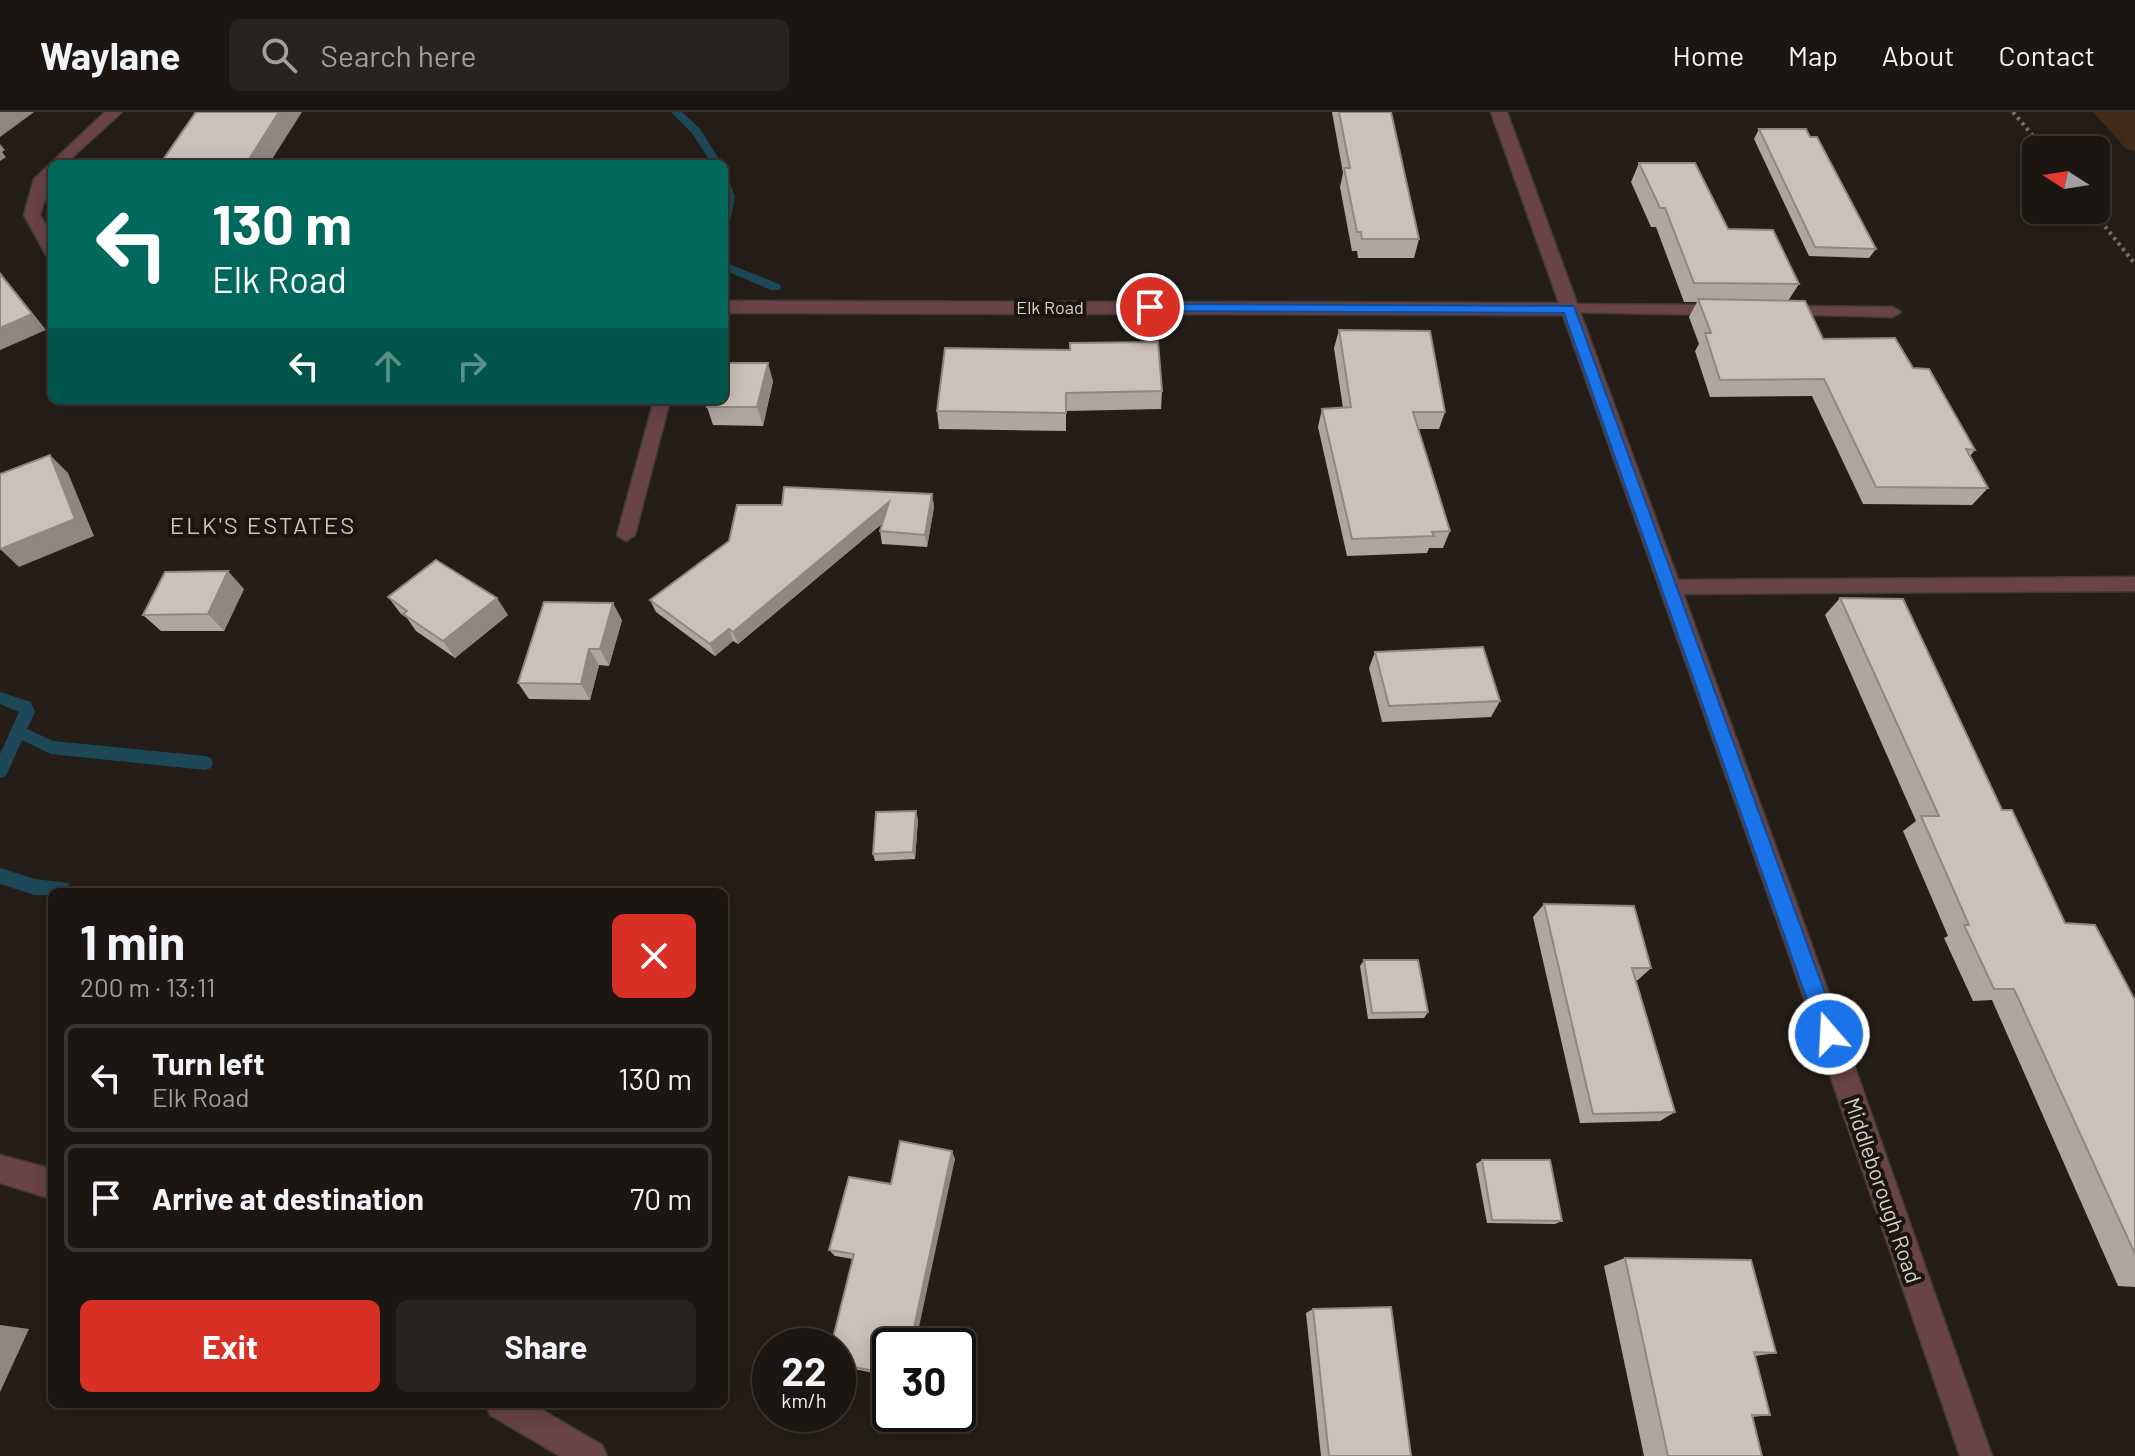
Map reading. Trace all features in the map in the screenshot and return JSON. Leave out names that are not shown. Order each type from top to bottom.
[{"type":"street","points":[[61,160],[114,112]]},
{"type":"street","name":"Middleborough Road","points":[[1499,112],[1798,943],[1976,1456]]},
{"type":"street","points":[[48,173],[40,182],[32,215],[48,244]]},
{"type":"street","name":"Elk Road","points":[[728,307],[1569,309]]},
{"type":"street","points":[[0,1169],[48,1183]]},
{"type":"street","points":[[508,1408],[591,1456]]},
{"type":"lane","points":[[1569,309],[1733,310]]},
{"type":"lane","points":[[1762,311],[1893,312]]},
{"type":"lane","points":[[626,535],[661,404]]},
{"type":"lane","points":[[1668,587],[2135,584]]},
{"type":"path","points":[[2013,112],[2033,136]]},
{"type":"path","points":[[2103,224],[2135,264]]},
{"type":"shaded area","points":[[2093,112],[2135,112],[2135,151],[2126,149]]},
{"type":"building","points":[[196,112],[279,112],[249,160],[163,160]]},
{"type":"building","points":[[1339,112],[1391,112],[1419,239],[1362,239],[1361,232],[1357,232],[1344,168],[1350,168]]},
{"type":"building","points":[[1759,129],[1806,129],[1810,137],[1817,137],[1876,249],[1815,247]]},
{"type":"building","points":[[1639,163],[1695,163],[1728,229],[1773,230],[1799,284],[1694,283],[1665,208],[1660,208]]},
{"type":"building","points":[[0,274],[32,314],[0,328]]},
{"type":"building","points":[[1698,299],[1805,301],[1823,339],[1895,338],[1913,368],[1929,369],[1975,450],[1966,449],[1988,488],[1876,487],[1824,379],[1720,380],[1705,333],[1711,333]]},
{"type":"building","points":[[1339,330],[1430,331],[1445,412],[1413,412],[1450,531],[1432,532],[1434,536],[1352,539],[1322,409],[1351,407]]},
{"type":"building","points":[[1158,342],[1162,391],[1066,393],[1066,413],[937,411],[945,348],[1070,350],[1070,343]]},
{"type":"building","points":[[728,363],[768,363],[757,407],[707,407],[708,404],[728,404]]},
{"type":"building","points":[[50,455],[75,519],[0,549],[0,474]]},
{"type":"building","points":[[784,487],[932,494],[925,535],[880,531],[889,502],[733,632],[729,629],[710,644],[650,600],[729,541],[737,505],[782,505]]},
{"type":"building","points":[[436,560],[497,598],[443,641],[403,614],[407,611],[388,597]]},
{"type":"building","points":[[228,571],[208,614],[143,615],[165,572]]},
{"type":"building","points":[[1840,598],[1903,599],[2002,810],[2012,810],[2065,923],[2095,925],[2135,1000],[2135,1254],[2014,989],[1994,989],[1964,925],[1969,925],[1921,816],[1939,816]]},
{"type":"building","points":[[544,602],[613,603],[600,649],[589,649],[581,684],[518,683]]},
{"type":"building","points":[[1483,647],[1500,701],[1389,706],[1375,652]]},
{"type":"building","points":[[916,811],[913,852],[873,854],[876,812]]},
{"type":"building","points":[[1544,904],[1634,906],[1651,968],[1632,968],[1675,1112],[1593,1114]]},
{"type":"building","points":[[1364,960],[1418,960],[1428,1012],[1372,1013]]},
{"type":"building","points":[[900,1141],[952,1151],[914,1328],[872,1328],[872,1371],[856,1367],[856,1328],[836,1328],[854,1254],[829,1250],[849,1177],[891,1184]]},
{"type":"building","points":[[1482,1160],[1550,1160],[1562,1221],[1492,1220]]},
{"type":"building","points":[[1625,1258],[1751,1260],[1776,1353],[1754,1352],[1770,1415],[1752,1415],[1762,1456],[1668,1456]]},
{"type":"building","points":[[1391,1307],[1411,1456],[1329,1456],[1313,1309]]},
{"type":"waterway","points":[[676,112],[696,131],[714,160]]},
{"type":"waterway","points":[[728,194],[728,202]]},
{"type":"waterway","points":[[728,268],[775,287]]},
{"type":"waterway","points":[[777,330],[779,319]]},
{"type":"waterway","points":[[0,698],[26,706],[27,712],[18,732]]},
{"type":"waterway","points":[[0,771],[18,732]]},
{"type":"waterway","points":[[18,732],[51,747],[205,763]]},
{"type":"waterway","points":[[0,876],[35,887],[62,888]]},
{"type":"district","name":"ELK'S ESTATES","points":[[263,524]]},
{"type":"route","points":[[1150,307],[1569,309],[1829,1034]]}]
